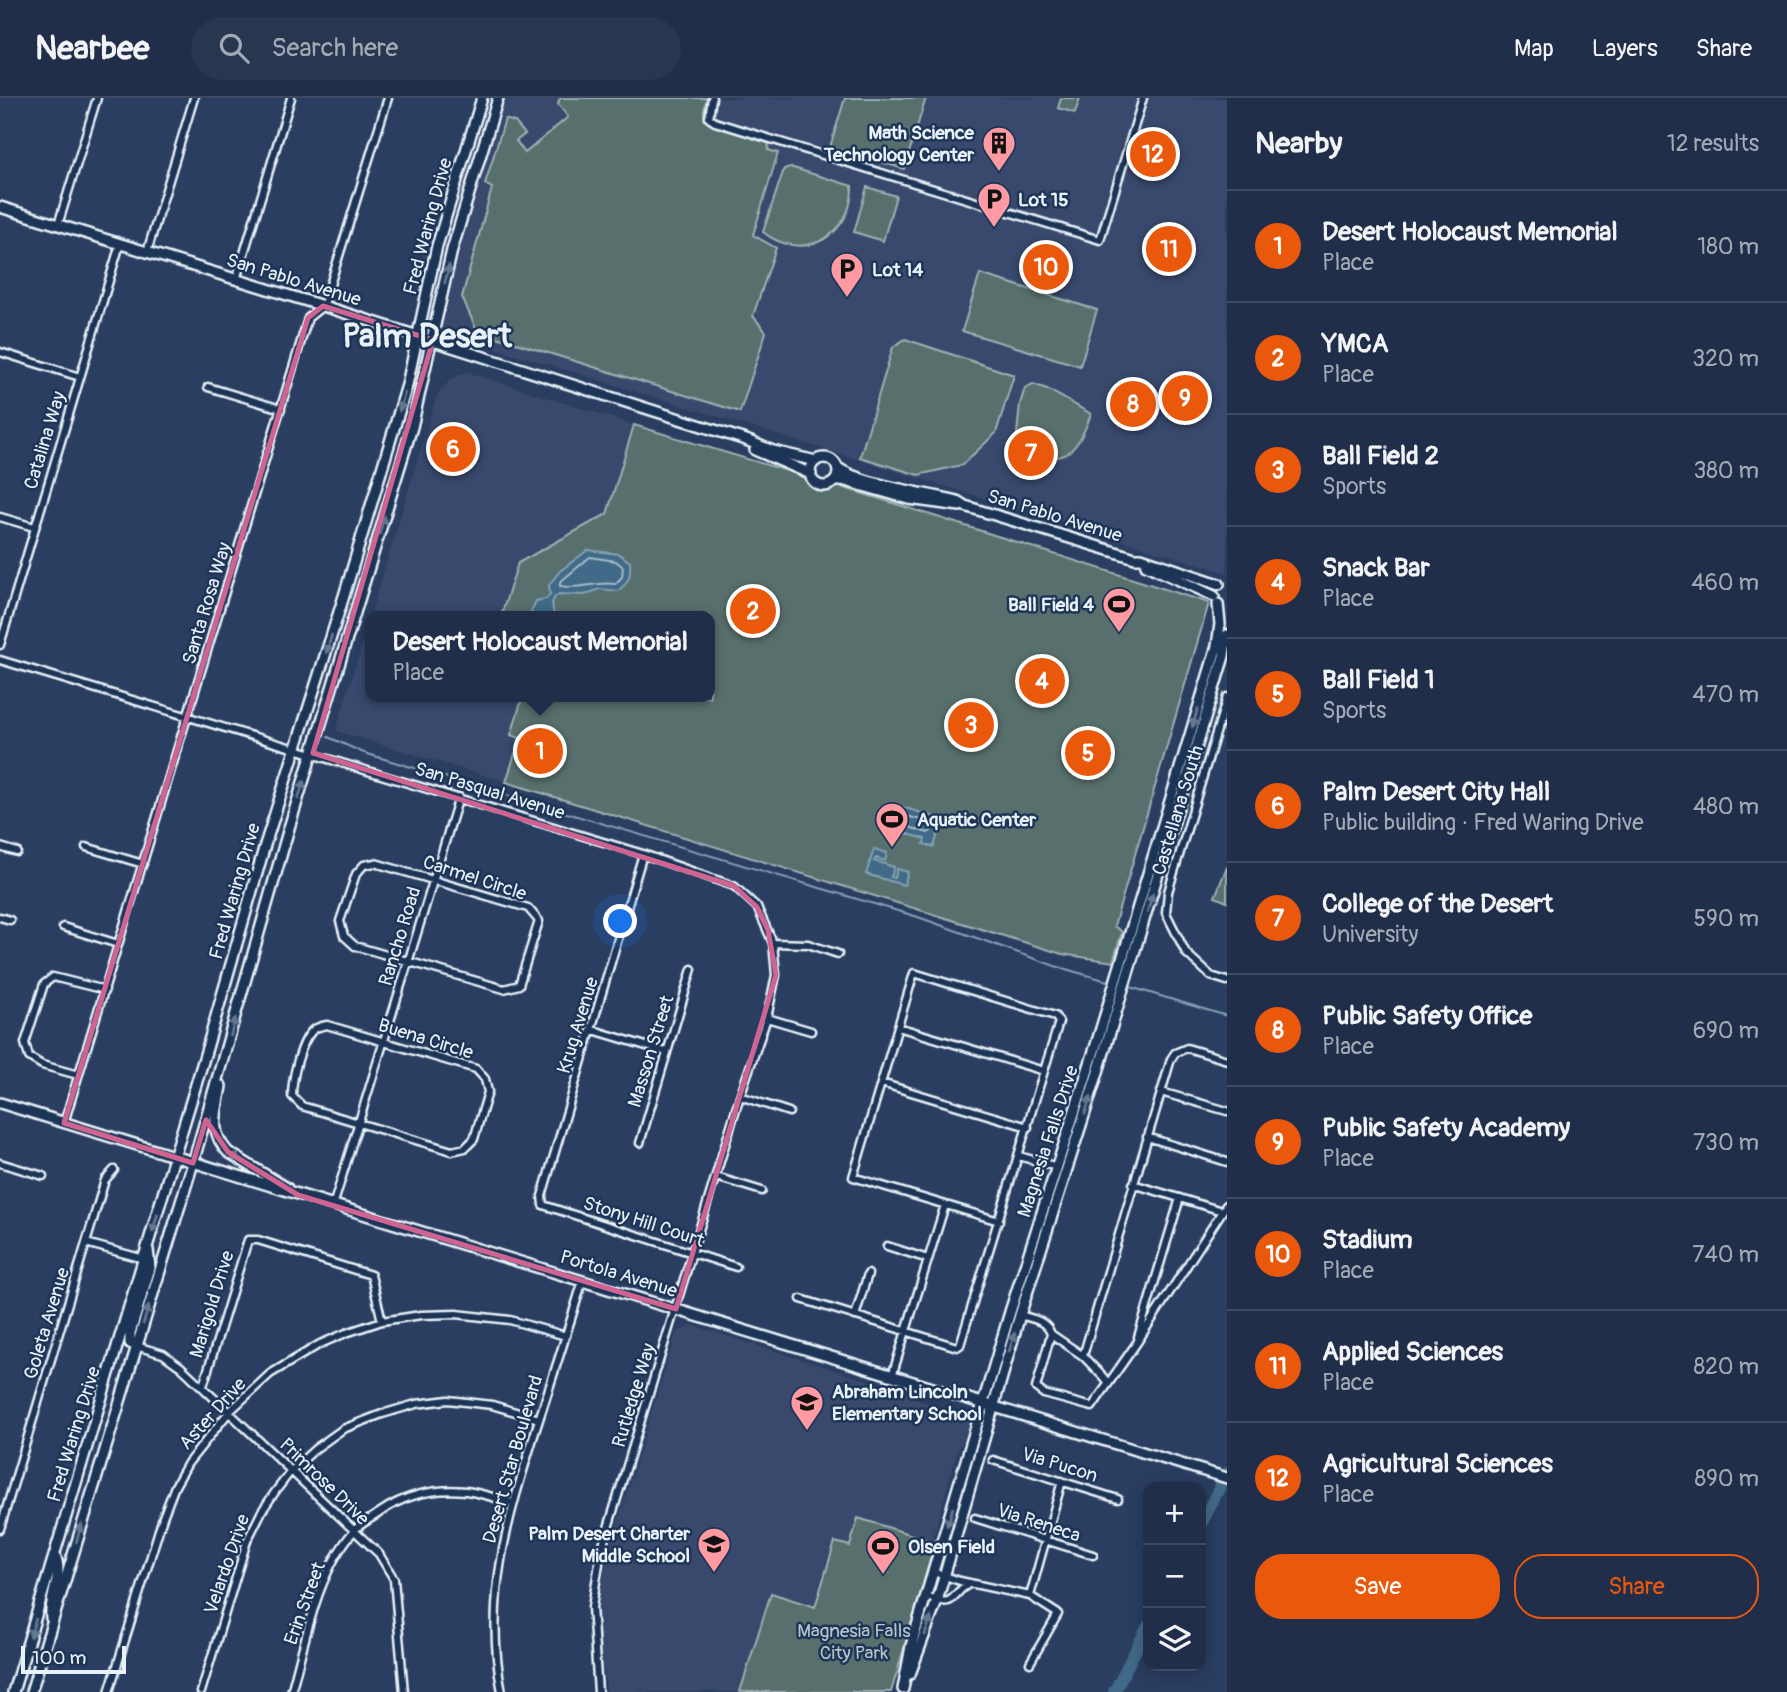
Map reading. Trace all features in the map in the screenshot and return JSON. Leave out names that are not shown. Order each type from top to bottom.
[{"type":"main road","name":"Fred Waring Drive","points":[[13,1692],[295,748],[407,385],[437,246],[482,98]]},
{"type":"main road","name":"Fred Waring Drive","points":[[31,1692],[225,1057],[289,828],[412,427],[452,250],[498,98]]},
{"type":"main road","name":"San Pablo Avenue","points":[[0,208],[433,340],[773,451],[816,461]]},
{"type":"main road","name":"San Pablo Avenue","points":[[736,438],[769,457],[811,474]]},
{"type":"main road","points":[[828,459],[837,467],[838,473],[834,482],[826,486],[818,484],[811,474],[816,461],[828,459]]},
{"type":"main road","name":"San Pablo Avenue","points":[[837,467],[864,480],[957,501],[965,506]]},
{"type":"main road","name":"San Pablo Avenue","points":[[834,482],[842,480],[909,499],[965,506],[1135,558],[1219,603]]},
{"type":"main road","name":"San Pablo Avenue","points":[[1135,558],[1223,582]]},
{"type":"main road","points":[[1125,967],[1135,931],[1132,923],[1217,646],[1223,582]]},
{"type":"main road","name":"Magnesia Falls Drive","points":[[1015,1314],[1224,656],[1227,635]]},
{"type":"main road","name":"Magnesia Falls Drive","points":[[906,1691],[937,1601],[988,1406],[1057,1167],[1116,996]]},
{"type":"main road","points":[[225,1057],[215,1127],[217,1137],[228,1152],[298,1195]]},
{"type":"main road","name":"Portola Avenue","points":[[0,1103],[1227,1478]]},
{"type":"main road","points":[[136,1346],[130,1343],[130,1333],[150,1268],[147,1248]]},
{"type":"main road","name":"Magnesia Falls Drive","points":[[906,1691],[911,1646],[988,1406]]},
{"type":"main road","points":[[51,1623],[50,1603],[60,1569],[55,1555]]},
{"type":"street","points":[[58,225],[97,98]]},
{"type":"street","points":[[147,252],[194,98]]},
{"type":"street","points":[[236,280],[290,98]]},
{"type":"street","name":"Santa Rosa Way","points":[[64,1123],[309,318],[323,306],[388,98]]},
{"type":"street","points":[[712,98],[709,118],[715,122],[1100,240],[1143,98]]},
{"type":"street","name":"Catalina Way","points":[[0,645],[120,244]]},
{"type":"street","points":[[0,352],[80,377]]},
{"type":"street","points":[[208,387],[281,409]]},
{"type":"street","points":[[0,517],[34,527]]},
{"type":"street","name":"San Pasqual Avenue","points":[[0,660],[458,797],[643,854],[734,886],[757,906],[773,943],[776,975],[767,1018],[736,1112]]},
{"type":"street","name":"Castellana South","points":[[1227,697],[1168,892],[1166,913],[1186,953],[1211,976],[1227,981]]},
{"type":"street","name":"Rancho Road","points":[[333,1206],[458,797]]},
{"type":"street","points":[[0,847],[17,852]]},
{"type":"street","points":[[86,847],[143,864]]},
{"type":"street","name":"Krug Avenue","points":[[543,1205],[542,1196],[643,854]]},
{"type":"street","name":"Carmel Circle","points":[[375,863],[528,908],[539,921],[519,985],[504,989],[408,961],[355,946],[344,936],[340,921],[356,874],[364,865],[375,863]]},
{"type":"street","points":[[0,917],[10,920]]},
{"type":"street","points":[[63,927],[118,944]]},
{"type":"street","points":[[773,943],[808,944],[838,954]]},
{"type":"street","name":"Masson Street","points":[[640,1143],[692,969]]},
{"type":"street","points":[[801,1299],[957,1347],[960,1345],[999,1221],[1028,1127],[1059,1018],[914,973],[853,1177],[999,1221]]},
{"type":"street","points":[[79,1075],[42,1065],[29,1057],[25,1043],[44,984],[53,977],[105,990]]},
{"type":"street","points":[[767,1018],[811,1031]]},
{"type":"street","name":"Buena Circle","points":[[327,1025],[383,1041],[476,1069],[485,1079],[488,1092],[474,1139],[466,1148],[452,1151],[357,1123],[302,1106],[292,1096],[292,1083],[306,1038],[314,1028],[327,1025]]},
{"type":"street","points":[[898,1027],[1044,1071]]},
{"type":"street","points":[[593,1030],[666,1052]]},
{"type":"street","points":[[1083,1356],[1171,1059],[1182,1048],[1227,1060]]},
{"type":"street","points":[[881,1083],[1028,1127]]},
{"type":"street","points":[[1161,1091],[1227,1111]]},
{"type":"street","points":[[740,1096],[789,1112]]},
{"type":"street","name":"Rutledge Way","points":[[598,1692],[592,1607],[601,1551],[736,1112]]},
{"type":"street","points":[[1147,1137],[1227,1162]]},
{"type":"street","points":[[1019,1156],[1057,1167]]},
{"type":"street","points":[[0,1163],[43,1176]]},
{"type":"street","name":"Goleta Avenue","points":[[0,1529],[105,1180],[114,1170]]},
{"type":"street","points":[[716,1177],[762,1191]]},
{"type":"street","points":[[1133,1184],[1222,1211]]},
{"type":"street","points":[[1136,1344],[1180,1198]]},
{"type":"street","points":[[1051,1334],[1036,1384],[1038,1391],[1092,1407],[1227,1204]]},
{"type":"street","name":"Stony Hill Court","points":[[543,1205],[736,1267]]},
{"type":"street","points":[[892,1376],[945,1205]]},
{"type":"street","name":"Marigold Drive","points":[[203,1386],[248,1240],[271,1244],[371,1275],[382,1321]]},
{"type":"street","points":[[86,1243],[144,1259]]},
{"type":"street","points":[[887,1246],[928,1259]]},
{"type":"street","points":[[855,1316],[868,1274]]},
{"type":"street","name":"Desert Star Boulevard","points":[[502,1692],[496,1618],[499,1562],[513,1503],[583,1280]]},
{"type":"street","name":"Aster Drive","points":[[109,1692],[175,1486],[188,1463],[229,1412],[270,1374],[320,1344],[382,1321],[421,1315],[456,1314],[510,1320],[566,1336]]},
{"type":"street","points":[[1015,1314],[1043,1323],[1051,1334],[1083,1356],[1109,1383]]},
{"type":"street","name":"Primrose Drive","points":[[136,1346],[163,1354],[203,1386],[379,1554],[394,1579],[404,1692]]},
{"type":"street","name":"Velardo Drive","points":[[201,1692],[247,1541],[261,1511],[291,1471],[343,1429],[382,1413],[416,1404],[449,1400],[492,1405],[540,1419]]},
{"type":"street","name":"Via Pucon","points":[[993,1460],[1118,1499]]},
{"type":"street","points":[[1030,1596],[1062,1481]]},
{"type":"street","name":"Erin Street","points":[[291,1692],[319,1596],[332,1564],[354,1531],[391,1505],[416,1495],[437,1491],[467,1491],[513,1503]]},
{"type":"street","name":"Via Reneca","points":[[975,1518],[1093,1555]]},
{"type":"street","points":[[933,1572],[1030,1596],[1058,1614],[1030,1663]]},
{"type":"street","points":[[926,1597],[945,1603],[952,1601],[964,1586],[970,1583]]},
{"type":"highlighted area","points":[[323,306],[433,340],[313,753],[734,886],[757,907],[768,930],[776,975],[676,1309],[298,1195],[228,1152],[206,1120],[193,1163],[64,1123],[308,318]]},
{"type":"shaded area","points":[[504,98],[1227,98],[1227,573],[442,332],[458,250]]},
{"type":"shaded area","points":[[467,372],[634,425],[607,514],[518,563],[503,611],[372,611],[437,395],[451,379]]},
{"type":"shaded area","points":[[365,635],[365,702],[521,702],[511,735],[520,738],[506,782],[336,731]]},
{"type":"shaded area","points":[[692,1325],[901,1391],[921,1401],[963,1414],[969,1421],[965,1439],[959,1446],[932,1541],[858,1518],[850,1546],[836,1542],[815,1607],[771,1594],[740,1692],[607,1692],[597,1630],[598,1598],[608,1555],[676,1333]]},
{"type":"green space","points":[[560,98],[707,98],[704,115],[709,124],[769,143],[768,150],[778,153],[753,235],[776,248],[753,316],[766,332],[740,412],[477,331],[462,297],[492,188],[485,184],[505,119],[515,122],[525,134],[516,141],[525,153],[568,117],[558,104]]},
{"type":"green space","points":[[845,98],[926,98],[904,169],[830,147]]},
{"type":"green space","points":[[1061,98],[1080,98],[1075,113],[1058,108]]},
{"type":"green space","points":[[790,167],[852,186],[850,204],[844,219],[835,231],[823,240],[809,245],[778,241],[763,232],[784,169]]},
{"type":"green space","points":[[867,187],[896,196],[883,241],[854,232]]},
{"type":"green space","points":[[980,274],[1097,310],[1080,366],[962,331]]},
{"type":"green space","points":[[905,339],[1014,375],[996,433],[962,465],[918,475],[860,457],[893,347]]},
{"type":"green space","points":[[1033,384],[1091,414],[1079,441],[1064,455],[1044,458],[1015,453],[1020,404],[1025,388]]},
{"type":"green space","points":[[634,425],[877,498],[1209,603],[1114,926],[1122,932],[1113,962],[1062,954],[506,782],[520,738],[511,735],[521,702],[715,702],[715,611],[503,611],[518,563],[607,514]]},
{"type":"green space","points":[[1227,866],[1227,902],[1215,897]]},
{"type":"green space","name":"Magnesia Falls City Park","points":[[858,1518],[932,1541],[935,1545],[891,1692],[740,1692],[771,1593],[815,1607],[835,1542],[850,1546]]},
{"type":"water","points":[[588,550],[619,554],[630,562],[630,575],[618,591],[599,589],[585,595],[559,594],[552,603],[553,611],[531,611],[536,601],[546,599],[550,594],[549,585],[560,571]]},
{"type":"water","points":[[892,804],[942,819],[934,847],[924,844],[925,839],[885,827]]},
{"type":"water","points":[[874,849],[887,853],[885,861],[876,858],[874,861],[894,867],[891,877],[895,878],[897,869],[908,872],[904,885],[866,874]]},
{"type":"waterway","points":[[328,737],[364,753],[918,917],[1055,966],[1111,982]]},
{"type":"waterway","points":[[1127,986],[1227,1016]]},
{"type":"waterway","points":[[1206,1514],[1227,1473]]},
{"type":"waterway","points":[[1114,1692],[1143,1636]]},
{"type":"place","name":"Agricultural Sciences","points":[[1153,154]]},
{"type":"place","name":"Math Science Technology Center","points":[[999,173]]},
{"type":"place","name":"Lot 15","points":[[994,229]]},
{"type":"place","name":"Applied Sciences","points":[[1169,249]]},
{"type":"place","name":"Stadium","points":[[1046,267]]},
{"type":"place","name":"Lot 14","points":[[847,299]]},
{"type":"place","name":"Public Safety Academy","points":[[1185,398]]},
{"type":"place","name":"Public Safety Office","points":[[1133,404]]},
{"type":"place","name":"Palm Desert City Hall","points":[[453,449]]},
{"type":"place","name":"College of the Desert","points":[[1031,453]]},
{"type":"place","name":"YMCA","points":[[753,611]]},
{"type":"place","name":"Ball Field 4","points":[[1119,634]]},
{"type":"place","name":"Snack Bar","points":[[1042,681]]},
{"type":"place","name":"Ball Field 2","points":[[971,725]]},
{"type":"place","name":"Desert Holocaust Memorial","points":[[540,751]]},
{"type":"place","name":"Ball Field 1","points":[[1088,753]]},
{"type":"place","name":"Aquatic Center","points":[[892,849]]},
{"type":"place","name":"Abraham Lincoln Elementary School","points":[[807,1432]]},
{"type":"place","name":"Palm Desert Charter Middle School","points":[[714,1574]]},
{"type":"place","name":"Olsen Field","points":[[883,1576]]},
{"type":"district","name":"Palm Desert","points":[[427,335]]}]
